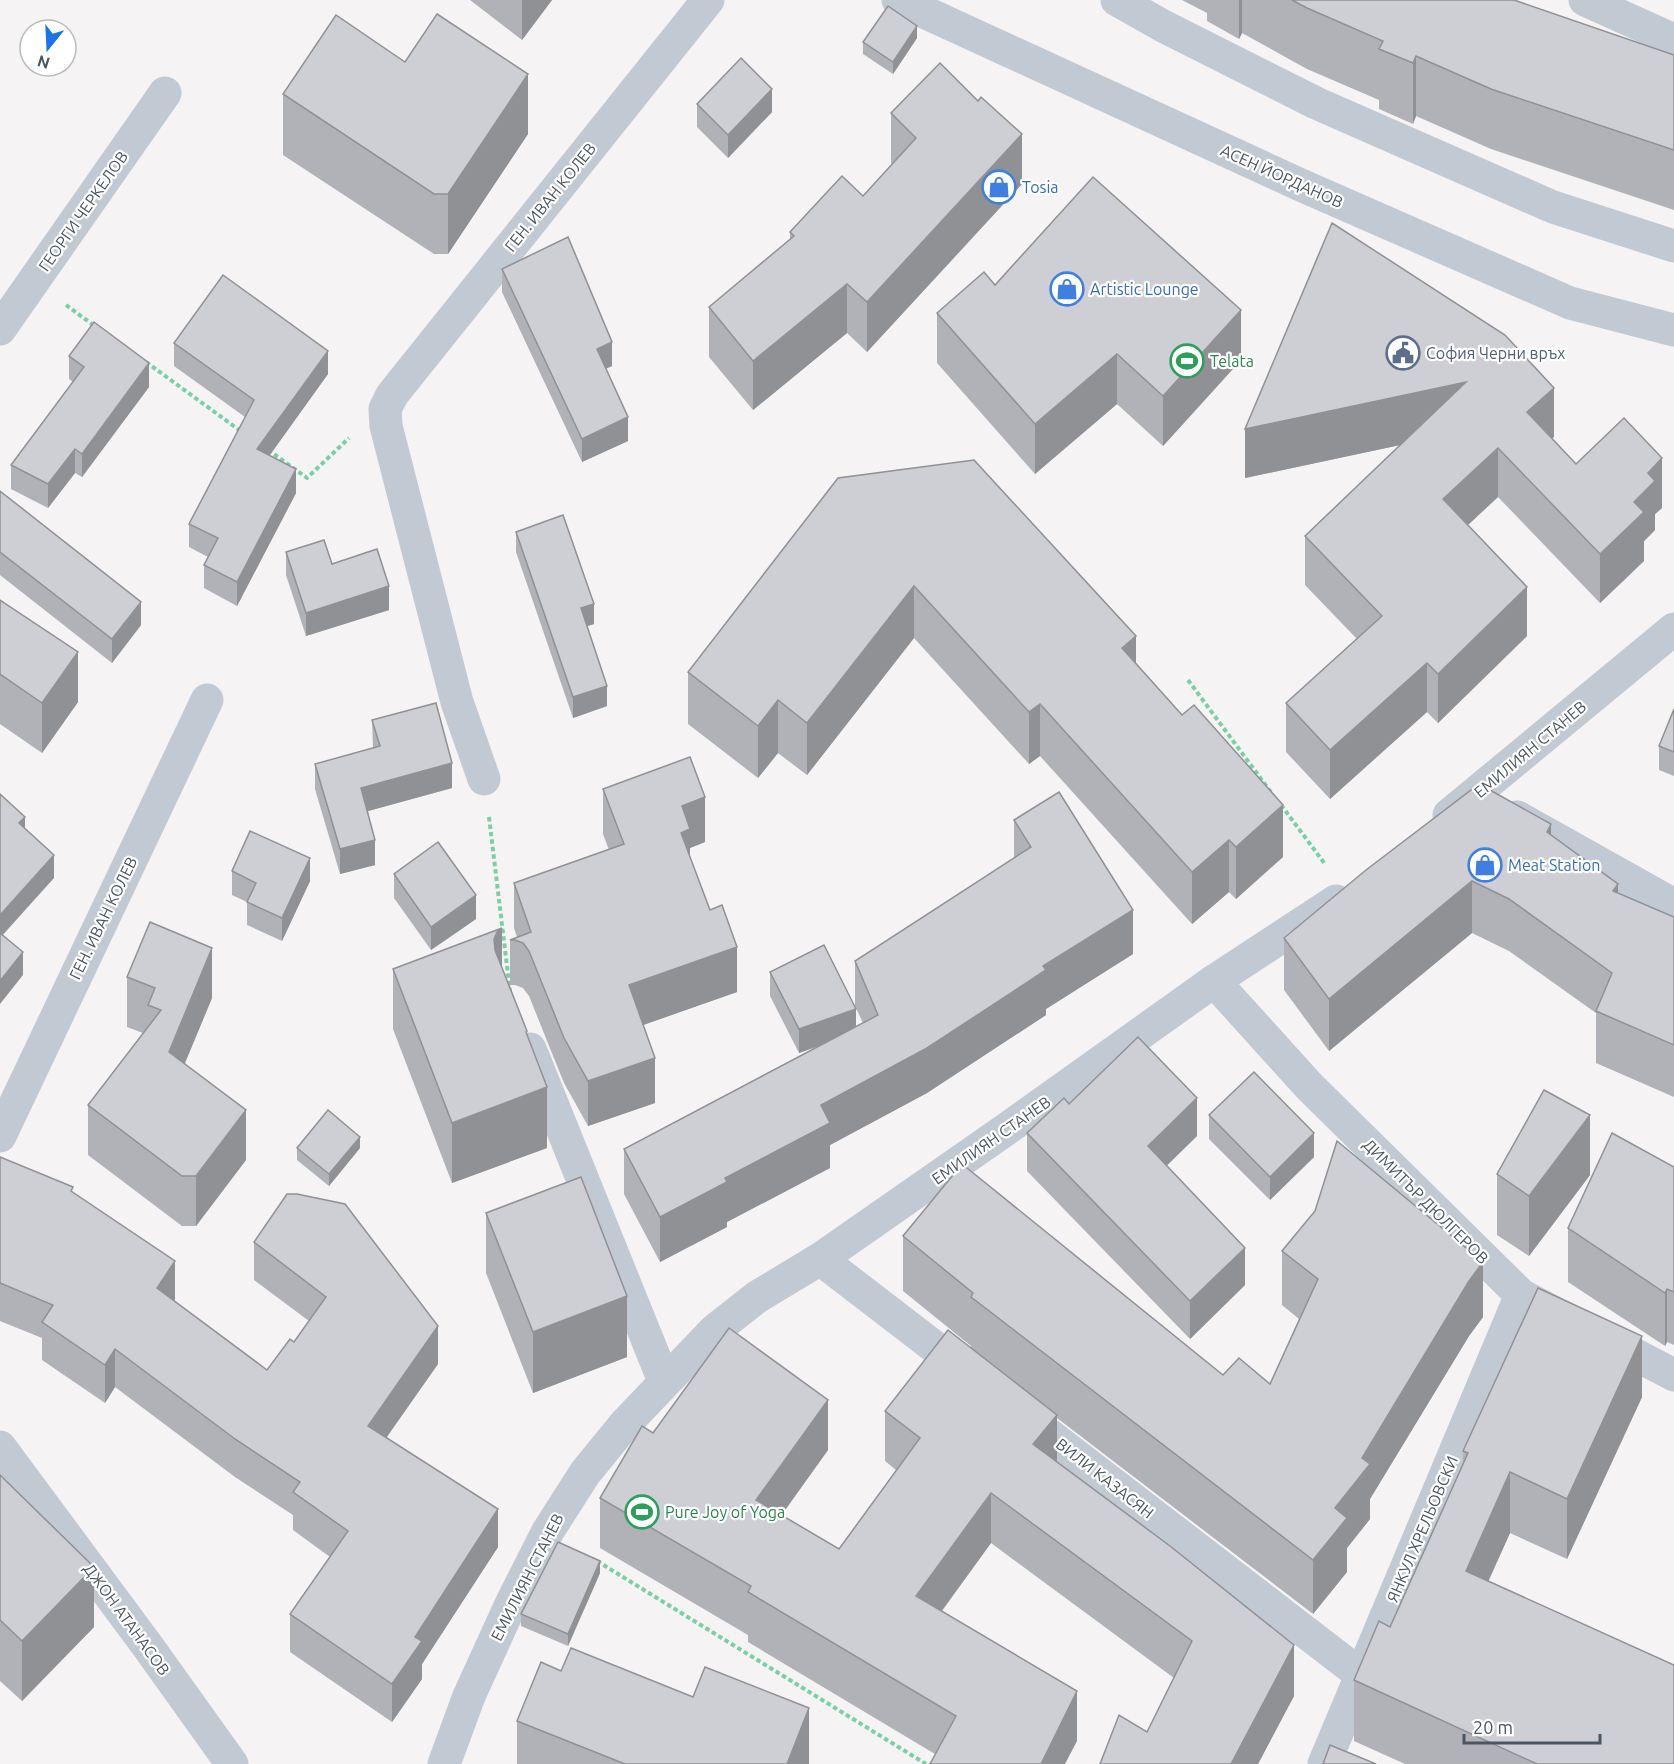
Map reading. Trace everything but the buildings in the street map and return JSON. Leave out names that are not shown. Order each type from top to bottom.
[{"type":"street","name":"ГЕН. ИВАН КОЛЕВ","points":[[484,779],[457,702],[386,426],[385,409],[392,395],[708,0]]},
{"type":"street","name":"АСЕН ЙОРДАНОВ","points":[[898,0],[1292,181],[1570,303],[1674,330]]},
{"type":"street","points":[[1117,0],[1163,26],[1316,103],[1553,207],[1674,246]]},
{"type":"street","points":[[1585,0],[1674,39]]},
{"type":"street","name":"ГЕОРГИ ЧЕРКЕЛОВ","points":[[0,329],[165,93]]},
{"type":"street","name":"ЕМИЛИЯН СТАНЕВ","points":[[1430,830],[1674,629]]},
{"type":"street","name":"ГЕН. ИВАН КОЛЕВ","points":[[0,1136],[207,700]]},
{"type":"street","points":[[1476,794],[1674,905]]},
{"type":"street","name":"ЕМИЛИЯН СТАНЕВ","points":[[444,1764],[469,1696],[511,1604],[548,1531],[585,1473],[664,1381],[723,1323],[757,1297],[820,1259],[1214,981],[1352,890]]},
{"type":"street","name":"ДИМИТЪР ДЮЛГЕРОВ","points":[[1214,981],[1309,1086],[1521,1295],[1674,1375]]},
{"type":"street","points":[[512,1004],[664,1381]]},
{"type":"street","name":"ВИЛИ КАЗАСЯН","points":[[820,1259],[1360,1674]]},
{"type":"street","name":"ЯНКУЛ ХРЕЛЬОВСКИ","points":[[1324,1764],[1521,1295]]},
{"type":"street","name":"ДЖОН АТАНАСОВ","points":[[0,1447],[232,1764]]},
{"type":"path","points":[[33,281],[99,329]]},
{"type":"path","points":[[137,356],[250,438]]},
{"type":"path","points":[[260,444],[307,478]]},
{"type":"path","points":[[1188,680],[1274,795]]},
{"type":"path","points":[[484,779],[512,1004]]},
{"type":"path","points":[[1281,805],[1352,890]]},
{"type":"path","points":[[548,1531],[926,1764]]},
{"type":"place","name":"Tosia","points":[[999,187]]},
{"type":"place","name":"Artistic Lounge","points":[[1067,289]]},
{"type":"place","name":"София Черни връх","points":[[1403,353]]},
{"type":"place","name":"Telata","points":[[1187,361]]},
{"type":"place","name":"Meat Station","points":[[1485,865]]},
{"type":"place","name":"Pure Joy of Yoga","points":[[642,1512]]}]
